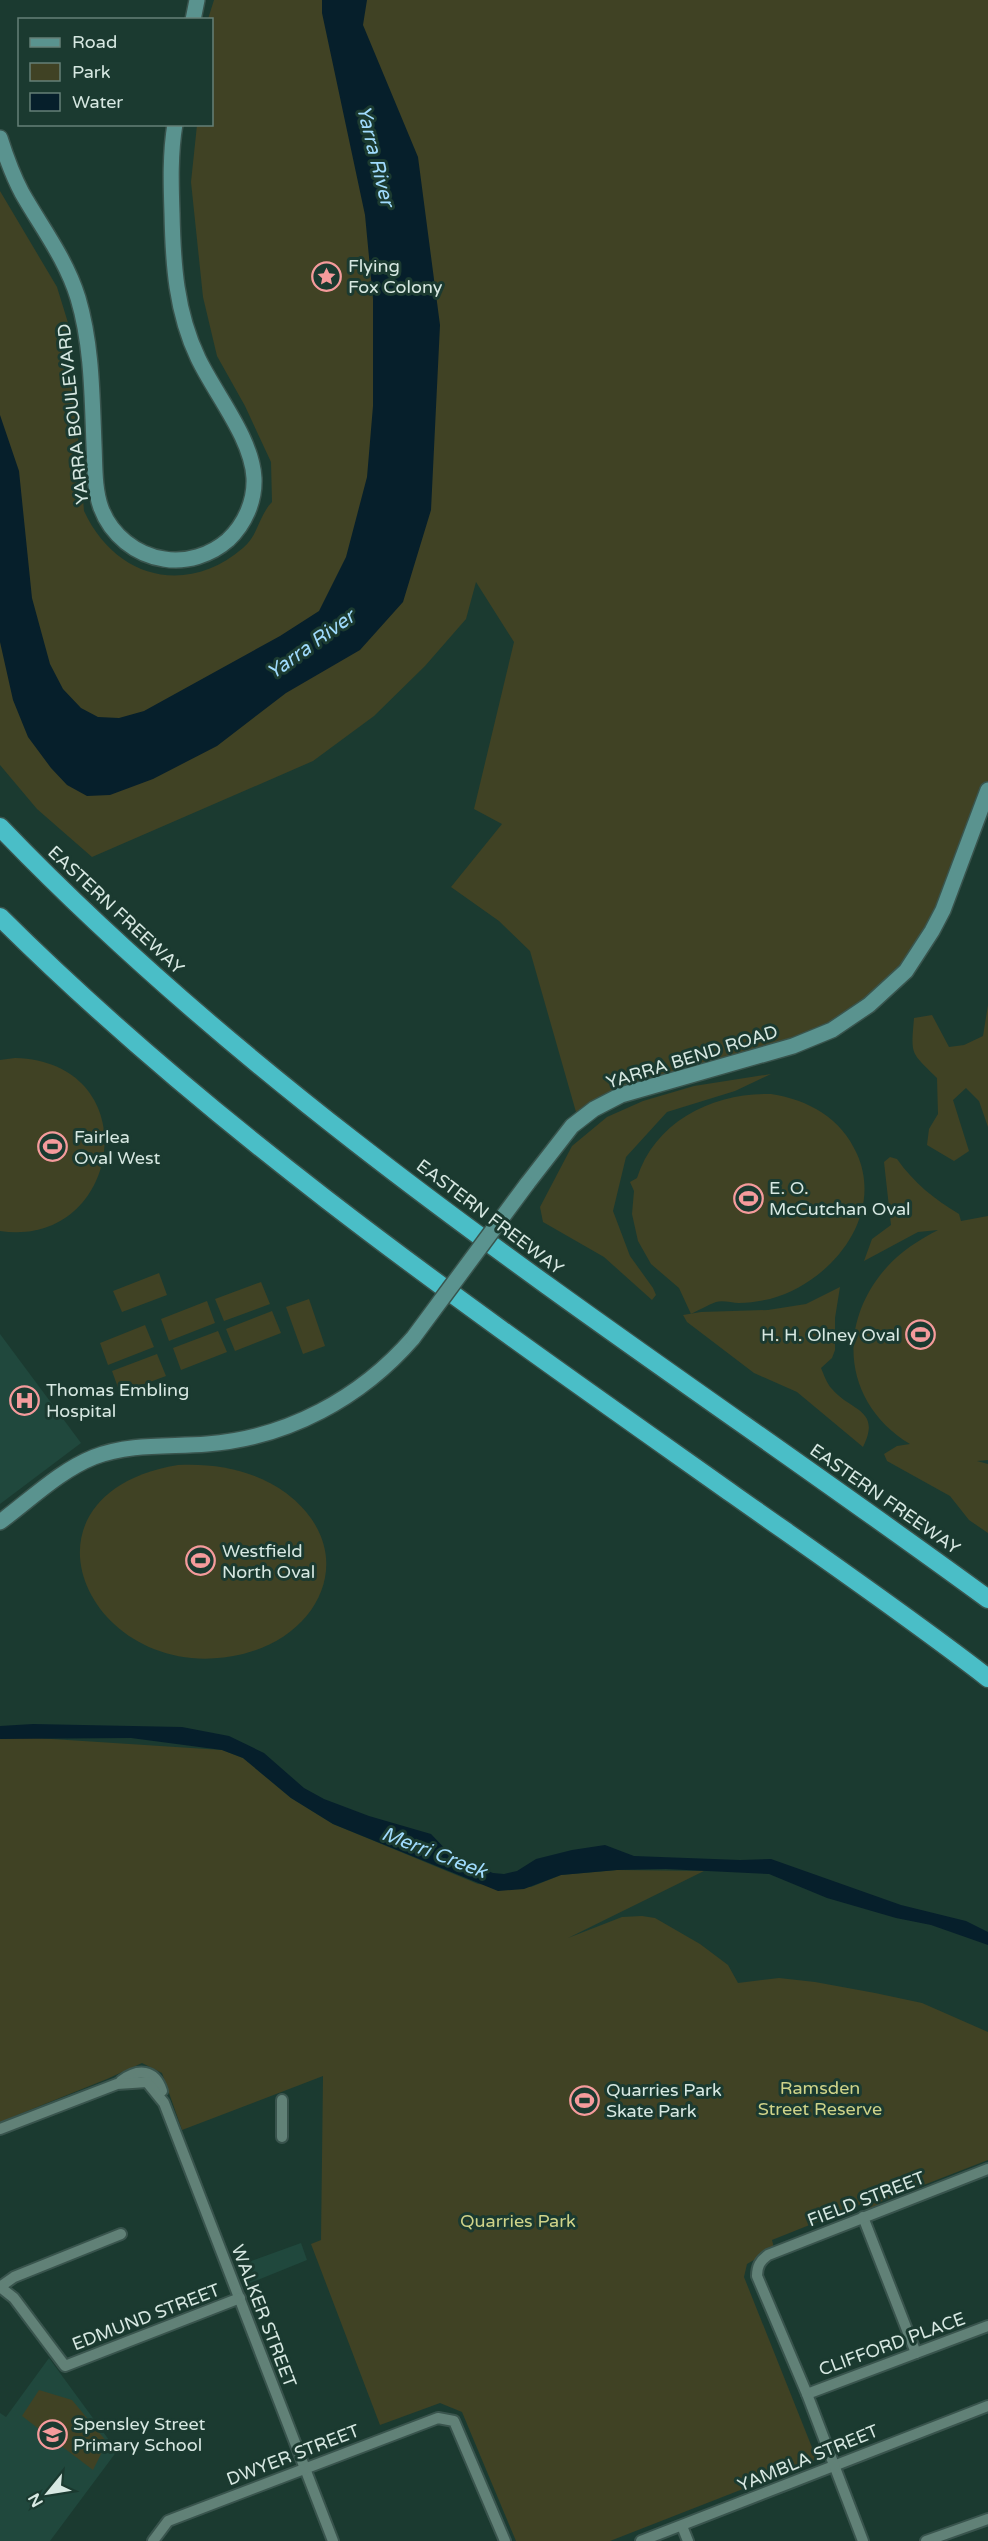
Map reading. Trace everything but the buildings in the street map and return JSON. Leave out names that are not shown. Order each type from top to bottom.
[{"type":"highway","name":"EASTERN FREEWAY","points":[[0,827],[44,873],[146,969],[327,1121],[552,1289],[988,1599]]},
{"type":"highway","points":[[0,917],[137,1044],[298,1178],[511,1336],[988,1678]]},
{"type":"street","points":[[193,18],[197,0]]},
{"type":"street","name":"YARRA BOULEVARD","points":[[0,138],[22,194],[69,275],[84,318],[91,374],[97,488],[101,509],[112,529],[131,546],[154,557],[176,560],[202,555],[230,538],[247,514],[254,482],[247,449],[199,359],[181,311],[172,249],[171,153],[175,126]]},
{"type":"street","name":"YARRA BEND ROAD","points":[[0,1522],[67,1472],[94,1457],[137,1448],[221,1443],[244,1439],[278,1430],[310,1417],[357,1389],[390,1363],[413,1338],[572,1126],[594,1109],[621,1095],[814,1038],[848,1020],[869,1005],[906,971],[943,910],[988,790]]},
{"type":"street","name":"WALKER STREET","points":[[0,2129],[117,2084],[137,2072],[159,2083],[164,2103],[333,2541]]},
{"type":"street","points":[[282,2100],[282,2137]]},
{"type":"street","name":"FIELD STREET","points":[[807,2394],[757,2276],[759,2263],[768,2255],[988,2169]]},
{"type":"street","points":[[863,2217],[916,2353]]},
{"type":"street","points":[[0,2287],[14,2277],[121,2234]]},
{"type":"street","name":"EDMUND STREET","points":[[0,2287],[14,2298],[65,2366],[240,2298]]},
{"type":"street","name":"CLIFFORD PLACE","points":[[807,2394],[988,2326]]},
{"type":"street","points":[[807,2394],[863,2541]]},
{"type":"street","name":"YAMBLA STREET","points":[[641,2541],[988,2406]]},
{"type":"street","name":"DWYER STREET","points":[[153,2541],[168,2521],[438,2418],[454,2421],[505,2541]]},
{"type":"street","points":[[927,2541],[988,2519]]},
{"type":"street","points":[[682,2526],[688,2541]]},
{"type":"shaded area","name":"Thomas Embling Hospital","points":[[0,1334],[81,1443],[0,1504]]},
{"type":"shaded area","points":[[301,2243],[307,2260],[250,2283],[243,2264]]},
{"type":"shaded area","name":"Spensley Street Primary School","points":[[49,2358],[117,2451],[50,2541],[0,2541],[0,2413],[6,2417]]},
{"type":"green space","points":[[214,0],[988,0],[988,790],[918,954],[848,1020],[594,1109],[576,1112],[530,951],[499,921],[451,887],[502,824],[474,809],[514,642],[476,582],[466,619],[425,666],[374,716],[313,761],[92,857],[37,809],[0,765],[0,191],[57,287],[69,326],[84,511],[97,534],[114,552],[133,565],[154,573],[176,575],[198,572],[221,563],[243,548],[252,538],[272,502],[271,462],[245,406],[217,356],[203,297],[191,182],[197,126],[213,126],[213,18],[208,18]]},
{"type":"green space","points":[[988,1005],[988,1127],[979,1101],[966,1088],[953,1100],[969,1151],[954,1161],[927,1145],[929,1129],[938,1114],[937,1078],[914,1052],[914,1018],[932,1015],[949,1047],[964,1045],[983,1036]]},
{"type":"green space","name":"Fairlea Oval West","points":[[15,1058],[58,1067],[87,1089],[102,1119],[104,1153],[94,1185],[73,1212],[41,1229],[0,1231],[0,1060]]},
{"type":"green space","points":[[771,1074],[735,1091],[667,1112],[626,1157],[613,1211],[630,1256],[653,1288],[656,1295],[652,1300],[604,1257],[543,1222],[540,1207],[572,1146],[607,1117],[643,1101],[694,1086]]},
{"type":"green space","name":"E. O. McCutchan Oval","points":[[771,1094],[811,1106],[833,1121],[850,1141],[857,1154],[864,1178],[864,1201],[858,1223],[846,1244],[831,1263],[792,1291],[754,1302],[716,1302],[691,1314],[679,1288],[651,1264],[638,1241],[632,1214],[634,1191],[630,1182],[637,1178],[646,1158],[658,1141],[672,1126],[689,1114],[729,1098]]},
{"type":"green space","name":"H. H. Olney Oval","points":[[890,1157],[897,1159],[925,1190],[959,1214],[961,1221],[988,1216],[988,1460],[977,1461],[988,1464],[988,1533],[969,1520],[950,1496],[887,1461],[884,1454],[897,1446],[910,1444],[888,1427],[871,1408],[860,1386],[854,1362],[854,1338],[859,1314],[870,1290],[898,1256],[938,1230],[918,1232],[864,1261],[872,1239],[891,1225],[884,1162]]},
{"type":"green space","points":[[159,1273],[167,1295],[122,1312],[113,1291]]},
{"type":"green space","points":[[261,1282],[270,1304],[224,1321],[215,1299]]},
{"type":"green space","points":[[840,1287],[835,1318],[835,1350],[832,1358],[821,1368],[832,1389],[866,1418],[869,1425],[863,1447],[797,1392],[754,1373],[687,1322],[683,1315],[701,1312],[768,1310],[806,1304]]},
{"type":"green space","points":[[309,1299],[325,1346],[303,1354],[286,1307]]},
{"type":"green space","points":[[207,1301],[215,1323],[169,1341],[161,1319]]},
{"type":"green space","points":[[272,1311],[281,1333],[235,1351],[226,1329]]},
{"type":"green space","points":[[145,1325],[154,1347],[108,1365],[100,1343]]},
{"type":"green space","points":[[218,1331],[227,1352],[181,1370],[173,1348]]},
{"type":"green space","points":[[157,1354],[166,1376],[120,1393],[112,1371]]},
{"type":"green space","name":"Westfield North Oval","points":[[178,1465],[220,1467],[248,1474],[274,1485],[309,1515],[322,1539],[326,1563],[323,1587],[312,1609],[294,1628],[271,1644],[243,1654],[189,1658],[143,1644],[108,1618],[86,1585],[80,1548],[92,1512],[123,1483]]},
{"type":"green space","points":[[21,1737],[222,1750],[243,1758],[291,1798],[333,1824],[478,1884],[531,1887],[561,1875],[617,1870],[704,1871],[568,1938],[622,1917],[655,1918],[700,1944],[728,1965],[738,1983],[779,1978],[875,1993],[922,2003],[988,2032],[988,2160],[880,2202],[879,2207],[871,2210],[867,2202],[772,2240],[774,2248],[747,2264],[744,2277],[817,2460],[610,2541],[516,2541],[462,2412],[440,2403],[380,2425],[311,2244],[321,2240],[323,2076],[182,2130],[162,2073],[142,2063],[0,2122],[0,1739]]},
{"type":"green space","points":[[39,2390],[72,2400],[107,2442],[93,2470],[22,2416]]},
{"type":"water","name":"Yarra River","points":[[322,0],[367,0],[363,25],[418,157],[440,325],[431,510],[403,602],[360,650],[286,693],[217,746],[153,779],[110,795],[87,796],[67,785],[51,768],[28,737],[13,700],[0,642],[0,415],[19,471],[32,598],[50,664],[63,689],[81,708],[98,717],[119,718],[144,711],[280,636],[319,611],[346,557],[367,477],[373,406],[373,299],[365,215],[322,13]]},
{"type":"water","name":"Merri Creek","points":[[33,1724],[182,1727],[229,1736],[264,1753],[304,1788],[324,1799],[369,1816],[431,1834],[452,1856],[493,1873],[504,1874],[517,1871],[536,1859],[605,1845],[634,1856],[771,1859],[901,1905],[966,1921],[988,1932],[988,1945],[931,1925],[896,1918],[827,1898],[769,1874],[666,1869],[617,1870],[561,1875],[524,1889],[498,1891],[333,1824],[291,1798],[243,1758],[222,1750],[131,1738],[0,1739],[0,1726]]},
{"type":"place","name":"Flying Fox Colony","points":[[327,276]]},
{"type":"place","name":"Fairlea Oval West","points":[[53,1147]]},
{"type":"place","name":"E. O. McCutchan Oval","points":[[748,1198]]},
{"type":"place","name":"H. H. Olney Oval","points":[[921,1335]]},
{"type":"place","name":"Thomas Embling Hospital","points":[[25,1400]]},
{"type":"place","name":"Westfield North Oval","points":[[201,1561]]},
{"type":"place","name":"Quarries Park Skate Park","points":[[585,2100]]},
{"type":"place","name":"Spensley Street Primary School","points":[[52,2434]]},
{"type":"park label","name":"Ramsden Street Reserve","points":[[820,2098]]},
{"type":"park label","name":"Quarries Park","points":[[518,2221]]}]
